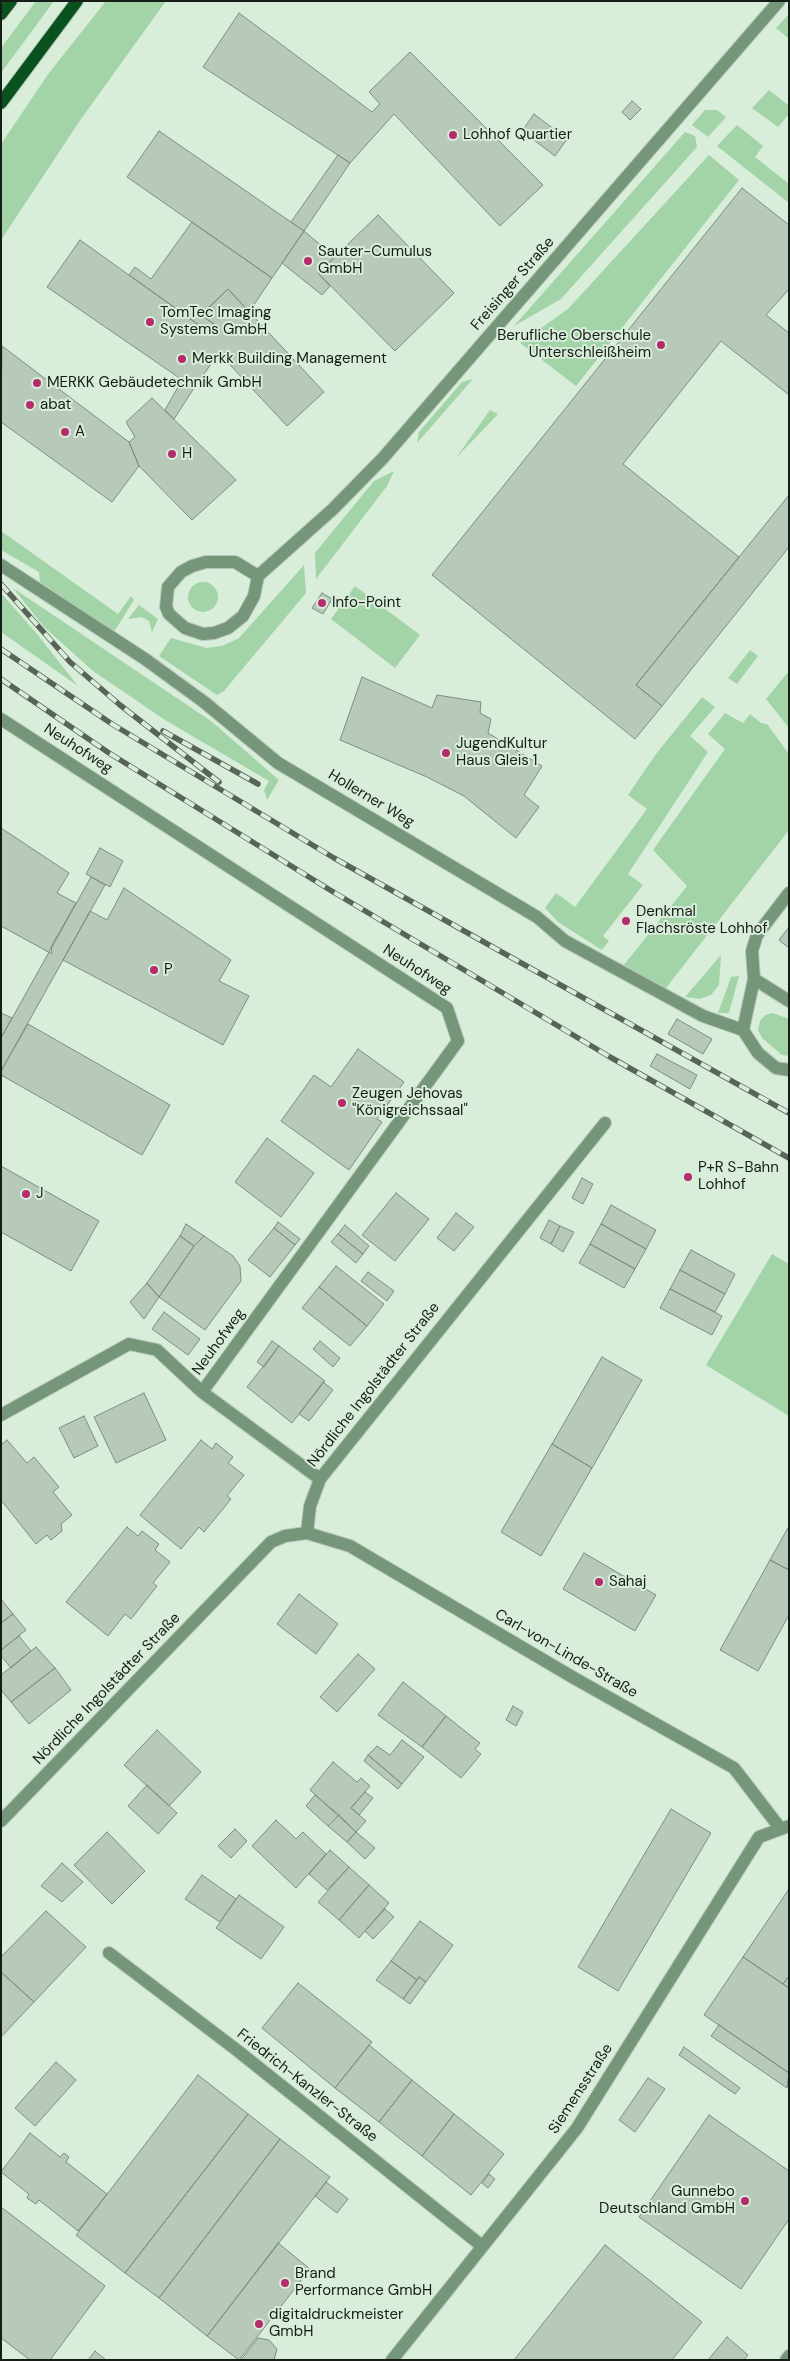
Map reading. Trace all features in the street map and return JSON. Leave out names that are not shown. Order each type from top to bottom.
[{"type":"main road","points":[[1,14],[11,1]]},
{"type":"main road","points":[[1,103],[77,1]]},
{"type":"street","name":"Freisinger Straße","points":[[258,576],[333,509],[383,458],[779,1]]},
{"type":"street","points":[[206,562],[235,562],[258,576],[254,596],[243,616],[228,628],[214,633],[202,634],[186,628],[169,614],[166,607],[168,587],[181,572],[192,566],[206,562]]},
{"type":"street","name":"Hollerner Weg","points":[[1,565],[145,659],[204,702],[278,763],[537,917],[565,941],[703,1016],[743,1030]]},
{"type":"street","name":"Neuhofweg","points":[[1,719],[447,1008],[458,1041],[202,1392]]},
{"type":"street","points":[[789,892],[757,935],[752,951],[754,979],[743,1030],[758,1053],[776,1068],[789,1070]]},
{"type":"street","points":[[754,979],[789,1001]]},
{"type":"street","name":"Nördliche Ingolstädter Straße","points":[[1,1821],[271,1542],[285,1536],[307,1534],[310,1506],[320,1479],[605,1123]]},
{"type":"street","name":"Neuhofweg","points":[[1,1415],[129,1344],[157,1350],[202,1392],[320,1479]]},
{"type":"street","name":"Carl-von-Linde-Straße","points":[[307,1534],[350,1546],[574,1678],[734,1768],[784,1827]]},
{"type":"street","name":"Siemensstraße","points":[[392,2360],[578,2128],[759,1837],[784,1827]]},
{"type":"street","name":"Friedrich-Kanzler-Straße","points":[[109,1953],[238,2051],[482,2246]]},
{"type":"street","points":[[786,2360],[789,2356]]},
{"type":"green space","points":[[36,1],[54,1],[1,73],[1,48]]},
{"type":"green space","points":[[106,1],[166,1],[81,119],[1,240],[1,144],[49,73]]},
{"type":"green space","points":[[789,14],[789,39],[776,28]]},
{"type":"green space","points":[[769,90],[789,106],[789,114],[778,127],[752,108]]},
{"type":"green space","points":[[705,110],[717,110],[726,117],[708,137],[692,125]]},
{"type":"green space","points":[[737,125],[763,146],[755,157],[789,184],[789,203],[717,146]]},
{"type":"green space","points":[[685,132],[695,136],[697,147],[561,299],[514,326]]},
{"type":"green space","points":[[709,155],[739,180],[576,386],[520,343],[568,309]]},
{"type":"green space","points":[[473,379],[417,443],[419,432],[462,382]]},
{"type":"green space","points":[[490,410],[498,414],[456,458]]},
{"type":"green space","points":[[394,471],[387,486],[316,579],[315,553],[374,481]]},
{"type":"green space","points":[[1,531],[118,614],[131,596],[134,600],[114,632],[40,582],[39,572],[1,550]]},
{"type":"green space","points":[[304,565],[306,593],[224,691],[217,695],[159,656],[171,638],[207,648],[222,646],[239,638]]},
{"type":"green space","points":[[203,582],[209,583],[217,591],[217,603],[209,611],[203,612],[197,611],[189,603],[188,597],[189,591],[197,583]]},
{"type":"green space","points":[[355,586],[420,635],[395,668],[331,619]]},
{"type":"green space","points":[[13,588],[211,721],[279,780],[267,800],[264,790],[269,781],[165,720],[93,671],[44,627]]},
{"type":"green space","points":[[1,593],[37,634],[78,686],[1,632]]},
{"type":"green space","points":[[139,605],[158,619],[152,632],[149,621],[142,617],[128,619]]},
{"type":"green space","points":[[750,650],[758,656],[737,684],[728,678]]},
{"type":"green space","points":[[789,671],[789,728],[766,699]]},
{"type":"green space","points":[[702,697],[715,707],[690,736],[708,752],[628,874],[643,885],[603,936],[609,941],[602,950],[558,922],[545,908],[556,893],[575,907],[647,809],[628,795],[656,754]]},
{"type":"green space","points":[[725,713],[743,723],[750,714],[761,723],[767,724],[789,754],[789,830],[666,988],[623,966],[687,886],[653,850],[725,749],[708,734]]},
{"type":"green space","points":[[721,955],[719,985],[711,995],[699,999],[685,997]]},
{"type":"green space","points":[[739,976],[729,1013],[718,1013],[731,977]]},
{"type":"green space","points":[[773,1013],[789,1019],[789,1056],[782,1055],[762,1038],[758,1030],[760,1021],[765,1015]]},
{"type":"green space","points":[[772,1254],[789,1264],[789,1416],[706,1365]]},
{"type":"building","name":"Lohhof Quartier","points":[[239,13],[372,112],[380,104],[369,92],[410,52],[543,185],[500,226],[394,114],[350,163],[203,67]]},
{"type":"building","points":[[632,101],[641,109],[630,120],[622,112]]},
{"type":"building","points":[[534,114],[567,139],[555,156],[522,131]]},
{"type":"building","points":[[159,131],[304,231],[272,278],[127,177]]},
{"type":"building","points":[[338,155],[350,163],[304,231],[291,222]]},
{"type":"building","points":[[742,188],[789,225],[789,289],[766,315],[789,333],[789,395],[721,341],[623,464],[739,557],[636,685],[662,706],[635,739],[432,575]]},
{"type":"building","points":[[378,215],[454,293],[395,351],[318,273]]},
{"type":"building","points":[[192,222],[272,278],[249,312],[228,289],[201,315],[217,326],[210,333],[129,275],[135,267],[151,279]]},
{"type":"building","points":[[304,231],[335,257],[318,273],[330,286],[322,295],[282,263]]},
{"type":"building","points":[[80,240],[210,333],[217,326],[201,315],[228,289],[324,392],[287,426],[219,353],[194,388],[47,287]]},
{"type":"building","name":"A","points":[[2,346],[129,442],[139,466],[112,502],[1,422]]},
{"type":"building","points":[[182,380],[194,388],[174,419],[165,410]]},
{"type":"building","name":"H","points":[[152,398],[236,480],[192,520],[139,466],[129,442],[135,437],[126,422]]},
{"type":"building","points":[[789,495],[789,547],[662,706],[636,685]]},
{"type":"building","name":"Info-Point","points":[[322,593],[332,599],[323,614],[312,608]]},
{"type":"building","name":"JugendKultur Haus Gleis 1","points":[[362,677],[432,708],[437,695],[481,702],[480,713],[491,719],[488,733],[542,766],[524,795],[539,807],[516,838],[464,796],[427,777],[340,740]]},
{"type":"building","points":[[1,828],[69,873],[57,893],[76,903],[51,947],[52,954],[1,926]]},
{"type":"building","points":[[100,848],[123,861],[110,887],[86,874]]},
{"type":"building","points":[[91,877],[105,885],[1,1071],[1,1038]]},
{"type":"building","name":"P","points":[[124,888],[231,960],[219,981],[249,996],[223,1045],[63,960],[90,911],[107,920]]},
{"type":"building","points":[[789,927],[789,948],[779,940]]},
{"type":"building","points":[[1,1013],[12,1018],[1,1038]]},
{"type":"building","points":[[677,1019],[712,1039],[703,1054],[668,1034]]},
{"type":"building","points":[[28,1024],[170,1105],[142,1155],[1,1075],[1,1071]]},
{"type":"building","name":"Zeugen Jehovas \"Königreichssaal\"","points":[[358,1049],[404,1082],[377,1119],[382,1122],[349,1170],[281,1121],[314,1075],[331,1087]]},
{"type":"building","points":[[657,1054],[697,1075],[690,1089],[650,1066]]},
{"type":"building","points":[[267,1138],[314,1173],[281,1217],[235,1182]]},
{"type":"building","name":"J","points":[[1,1166],[99,1221],[71,1271],[1,1232]]},
{"type":"building","points":[[582,1178],[593,1184],[583,1204],[572,1198]]},
{"type":"building","points":[[396,1193],[429,1219],[395,1261],[362,1235]]},
{"type":"building","points":[[611,1205],[656,1230],[646,1249],[601,1224]]},
{"type":"building","points":[[456,1213],[474,1227],[454,1251],[437,1238]]},
{"type":"building","points":[[549,1220],[560,1226],[551,1244],[540,1238]]},
{"type":"building","points":[[278,1222],[300,1239],[295,1245],[274,1228]]},
{"type":"building","points":[[186,1224],[204,1236],[194,1246],[180,1236]]},
{"type":"building","points":[[601,1224],[646,1249],[635,1269],[590,1244]]},
{"type":"building","points":[[345,1225],[369,1246],[363,1254],[338,1234]]},
{"type":"building","points":[[560,1226],[574,1232],[563,1252],[551,1244]]},
{"type":"building","points":[[274,1228],[295,1245],[270,1277],[248,1260]]},
{"type":"building","points":[[338,1234],[363,1254],[356,1263],[331,1242]]},
{"type":"building","points":[[180,1236],[194,1246],[159,1297],[147,1283]]},
{"type":"building","points":[[204,1236],[233,1256],[240,1266],[241,1281],[205,1330],[159,1297],[194,1246]]},
{"type":"building","points":[[590,1244],[635,1269],[624,1288],[579,1263]]},
{"type":"building","points":[[691,1250],[735,1274],[725,1294],[680,1270]]},
{"type":"building","points":[[336,1266],[384,1304],[367,1326],[319,1287]]},
{"type":"building","points":[[680,1270],[725,1294],[715,1312],[670,1289]]},
{"type":"building","points":[[368,1272],[394,1291],[387,1301],[361,1281]]},
{"type":"building","points":[[147,1283],[159,1297],[144,1319],[130,1302]]},
{"type":"building","points":[[319,1287],[367,1326],[350,1346],[302,1308]]},
{"type":"building","points":[[670,1289],[722,1316],[712,1335],[660,1308]]},
{"type":"building","points":[[164,1312],[200,1339],[188,1355],[152,1329]]},
{"type":"building","points":[[272,1341],[279,1346],[264,1367],[257,1362]]},
{"type":"building","points":[[320,1341],[340,1358],[333,1367],[313,1349]]},
{"type":"building","points":[[279,1346],[325,1381],[292,1423],[247,1387]]},
{"type":"building","points":[[602,1357],[642,1380],[592,1468],[552,1444]]},
{"type":"building","points":[[323,1382],[333,1390],[309,1421],[299,1414]]},
{"type":"building","points":[[144,1393],[166,1440],[116,1463],[94,1417]]},
{"type":"building","points":[[84,1416],[98,1446],[74,1458],[59,1428]]},
{"type":"building","points":[[7,1440],[27,1463],[34,1457],[59,1487],[53,1492],[72,1515],[61,1524],[62,1531],[51,1540],[47,1535],[36,1544],[1,1500],[1,1445]]},
{"type":"building","points":[[201,1440],[212,1449],[216,1443],[233,1457],[228,1463],[244,1475],[227,1496],[231,1499],[204,1532],[199,1527],[181,1549],[140,1515]]},
{"type":"building","points":[[552,1444],[592,1468],[541,1556],[501,1532]]},
{"type":"building","points":[[789,1526],[789,1570],[770,1560]]},
{"type":"building","points":[[127,1527],[138,1536],[142,1531],[159,1544],[155,1550],[170,1562],[153,1583],[157,1586],[131,1619],[125,1614],[108,1636],[66,1602]]},
{"type":"building","points":[[584,1553],[656,1595],[635,1631],[563,1589]]},
{"type":"building","points":[[770,1560],[789,1570],[789,1615],[758,1671],[720,1650]]},
{"type":"building","points":[[299,1594],[338,1624],[316,1654],[277,1624]]},
{"type":"building","points":[[1,1599],[13,1614],[1,1623]]},
{"type":"building","points":[[13,1614],[26,1630],[1,1650],[1,1623]]},
{"type":"building","points":[[19,1636],[31,1651],[11,1668],[1,1656],[1,1650]]},
{"type":"building","points":[[36,1647],[55,1668],[11,1702],[1,1690],[1,1675]]},
{"type":"building","points":[[358,1654],[375,1669],[337,1712],[320,1697]]},
{"type":"building","points":[[55,1668],[71,1690],[29,1724],[11,1702]]},
{"type":"building","points":[[403,1682],[446,1716],[422,1747],[378,1715]]},
{"type":"building","points":[[513,1706],[523,1712],[516,1726],[506,1720]]},
{"type":"building","points":[[446,1716],[480,1743],[475,1749],[481,1754],[461,1778],[422,1747]]},
{"type":"building","points":[[157,1730],[201,1772],[169,1806],[124,1765]]},
{"type":"building","points":[[402,1740],[424,1757],[402,1784],[368,1755],[377,1746],[390,1755]]},
{"type":"building","points":[[368,1755],[402,1784],[398,1789],[364,1761]]},
{"type":"building","points":[[333,1762],[357,1782],[361,1778],[370,1786],[351,1808],[366,1821],[356,1832],[310,1790]]},
{"type":"building","points":[[147,1785],[177,1813],[158,1834],[128,1806]]},
{"type":"building","points":[[365,1792],[373,1798],[359,1815],[351,1808]]},
{"type":"building","points":[[315,1795],[339,1815],[328,1826],[306,1806]]},
{"type":"building","points":[[671,1809],[711,1833],[618,1991],[578,1967]]},
{"type":"building","points":[[339,1815],[356,1832],[347,1842],[328,1826]]},
{"type":"building","points":[[276,1820],[296,1839],[303,1832],[326,1854],[296,1888],[252,1846]]},
{"type":"building","points":[[235,1829],[247,1841],[231,1858],[218,1846]]},
{"type":"building","points":[[107,1832],[145,1871],[112,1904],[74,1865]]},
{"type":"building","points":[[356,1832],[375,1848],[365,1859],[347,1842]]},
{"type":"building","points":[[330,1850],[349,1867],[327,1890],[309,1874]]},
{"type":"building","points":[[62,1863],[83,1882],[62,1902],[41,1886]]},
{"type":"building","points":[[349,1867],[369,1885],[339,1920],[318,1902]]},
{"type":"building","points":[[202,1875],[236,1899],[220,1922],[185,1899]]},
{"type":"building","points":[[369,1885],[389,1903],[359,1938],[339,1920]]},
{"type":"building","points":[[789,1889],[789,1976],[783,1984],[743,1957]]},
{"type":"building","points":[[239,1895],[284,1927],[261,1959],[216,1928]]},
{"type":"building","points":[[385,1909],[394,1917],[373,1939],[365,1931]]},
{"type":"building","points":[[46,1911],[86,1947],[34,2002],[1,1972],[1,1957]]},
{"type":"building","points":[[420,1921],[453,1945],[426,1982],[419,1977],[417,1980],[391,1961]]},
{"type":"building","points":[[743,1957],[789,1988],[789,2073],[704,2015]]},
{"type":"building","points":[[391,1961],[417,1980],[403,1999],[376,1980]]},
{"type":"building","points":[[1,1972],[34,2002],[1,2037]]},
{"type":"building","points":[[789,1976],[789,1988],[783,1984]]},
{"type":"building","points":[[419,1977],[426,1982],[410,2004],[403,1999]]},
{"type":"building","points":[[298,1983],[372,2042],[335,2088],[262,2028]]},
{"type":"building","points":[[719,2025],[789,2073],[787,2088],[711,2036]]},
{"type":"building","points":[[369,2045],[412,2080],[379,2122],[335,2088]]},
{"type":"building","points":[[684,2047],[740,2088],[735,2094],[679,2055]]},
{"type":"building","points":[[56,2062],[76,2080],[35,2126],[15,2108]]},
{"type":"building","points":[[198,2075],[248,2114],[125,2273],[76,2235]]},
{"type":"building","points":[[648,2078],[665,2089],[635,2132],[619,2120]]},
{"type":"building","points":[[412,2080],[454,2114],[422,2156],[379,2122]]},
{"type":"building","points":[[248,2114],[280,2139],[159,2298],[125,2273]]},
{"type":"building","points":[[454,2114],[504,2154],[471,2195],[422,2156]]},
{"type":"building","points":[[709,2115],[789,2171],[789,2219],[741,2289],[639,2217]]},
{"type":"building","points":[[30,2133],[60,2157],[64,2153],[69,2157],[66,2162],[107,2194],[78,2231],[39,2200],[36,2204],[27,2198],[29,2194],[1,2172]]},
{"type":"building","points":[[280,2139],[330,2177],[207,2336],[159,2298]]},
{"type":"building","points":[[489,2174],[495,2179],[488,2188],[482,2183]]},
{"type":"building","points":[[326,2182],[348,2199],[337,2213],[315,2196]]},
{"type":"building","points":[[1,2207],[105,2286],[50,2360],[30,2360],[1,2338]]},
{"type":"building","points":[[278,2243],[310,2269],[239,2360],[207,2336]]},
{"type":"building","points":[[605,2245],[702,2322],[672,2360],[514,2360]]},
{"type":"building","points":[[727,2337],[748,2355],[744,2360],[708,2360]]},
{"type":"building","points":[[258,2338],[269,2340],[277,2349],[274,2360],[241,2360]]},
{"type":"building","points":[[95,2351],[106,2360],[88,2360]]},
{"type":"railway","points":[[1,584],[70,662],[120,705],[219,782]]},
{"type":"railway","points":[[1,649],[112,724],[334,858],[789,1113]]},
{"type":"railway","points":[[1,679],[109,753],[330,890],[610,1057],[789,1158]]},
{"type":"railway","points":[[163,731],[258,784]]},
{"type":"place","name":"Lohhof Quartier","points":[[453,135]]},
{"type":"place","name":"Sauter-Cumulus GmbH","points":[[308,261]]},
{"type":"place","name":"TomTec Imaging Systems GmbH","points":[[150,322]]},
{"type":"place","name":"Berufliche Oberschule Unterschleißheim","points":[[661,345]]},
{"type":"place","name":"Merkk Building Management","points":[[182,359]]},
{"type":"place","name":"MERKK Gebäudetechnik GmbH","points":[[37,383]]},
{"type":"place","name":"abat","points":[[30,405]]},
{"type":"place","name":"A","points":[[65,432]]},
{"type":"place","name":"H","points":[[172,454]]},
{"type":"place","name":"Info-Point","points":[[322,603]]},
{"type":"place","name":"JugendKultur Haus Gleis 1","points":[[446,753]]},
{"type":"place","name":"Denkmal Flachsröste Lohhof","points":[[626,921]]},
{"type":"place","name":"P","points":[[154,970]]},
{"type":"place","name":"Zeugen Jehovas \"Königreichssaal\"","points":[[342,1103]]},
{"type":"place","name":"P+R S-Bahn Lohhof","points":[[688,1177]]},
{"type":"place","name":"J","points":[[26,1194]]},
{"type":"place","name":"Sahaj","points":[[599,1582]]},
{"type":"place","name":"Gunnebo Deutschland GmbH","points":[[745,2201]]},
{"type":"place","name":"Brand Performance GmbH","points":[[285,2283]]},
{"type":"place","name":"digitaldruckmeister GmbH","points":[[259,2324]]}]
